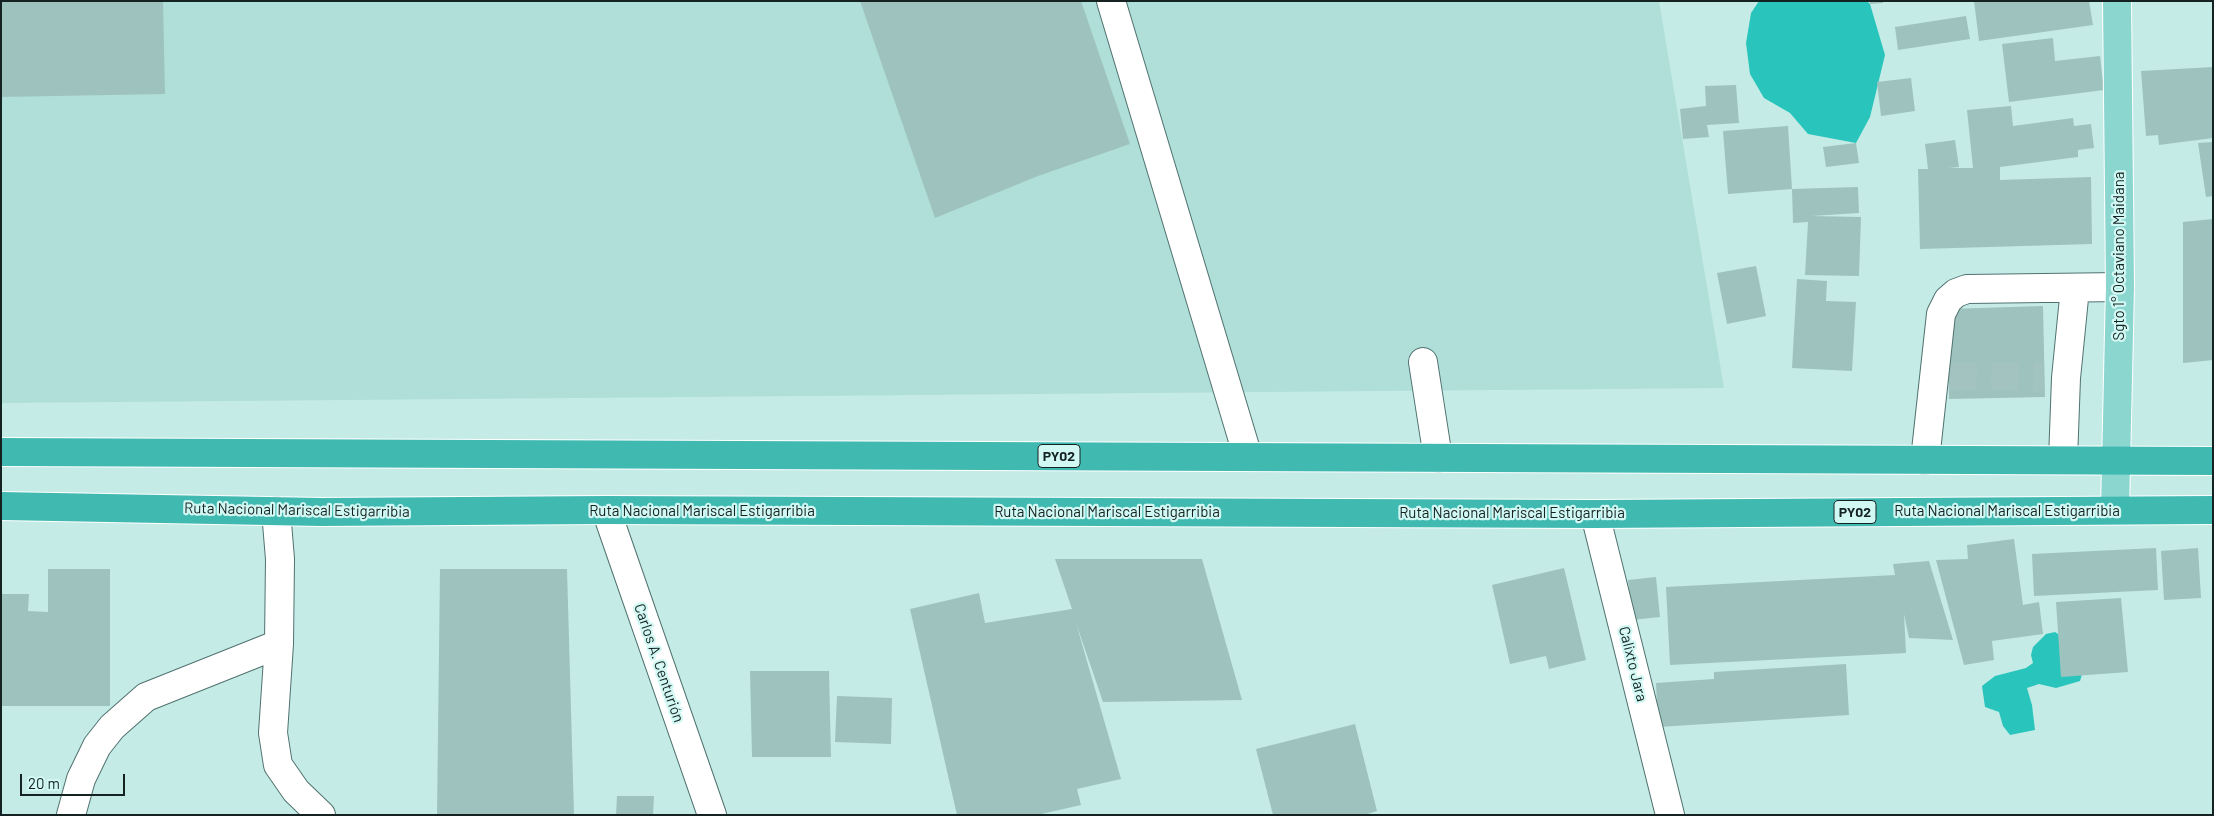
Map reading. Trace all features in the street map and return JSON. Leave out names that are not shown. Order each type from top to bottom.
[{"type":"highway","name":"PY02","points":[[1,452],[2213,461]]},
{"type":"highway","name":"Ruta Nacional Mariscal Estigarribia","points":[[1,506],[276,511],[606,510],[1595,514],[2213,510]]},
{"type":"main road","name":"Sgto 1° Octaviano Maidana","points":[[2116,510],[2120,287],[2117,1]]},
{"type":"street","points":[[1111,1],[1248,457]]},
{"type":"street","points":[[1925,460],[1941,376],[1941,314],[1948,300],[1956,294],[1967,290],[2120,287]]},
{"type":"street","points":[[2064,460],[2055,377],[2075,288]]},
{"type":"street","points":[[1422,362],[1438,458]]},
{"type":"street","name":"Carlos A. Centurión","points":[[606,510],[712,815]]},
{"type":"street","points":[[276,511],[280,559],[280,644],[273,734],[278,765],[296,791],[321,815]]},
{"type":"street","name":"Calixto Jara","points":[[1595,514],[1670,815]]},
{"type":"street","points":[[71,815],[81,779],[96,746],[112,727],[146,697],[280,644]]},
{"type":"shaded area","points":[[1,1],[1659,1],[1724,388],[1,403]]},
{"type":"shaded area","points":[[1759,1],[1867,1],[1870,4],[1885,55],[1870,117],[1856,143],[1808,134],[1790,113],[1764,98],[1750,74],[1746,43],[1751,13]]},
{"type":"shaded area","points":[[2055,632],[2069,641],[2085,664],[2080,681],[2056,688],[2039,684],[2027,688],[2032,705],[2035,730],[2010,735],[2003,726],[1999,712],[1985,707],[1982,686],[1995,676],[2026,668],[2033,663],[2031,655],[2033,647],[2046,634]]},
{"type":"building","points":[[1,1],[163,1],[165,94],[1,97]]},
{"type":"building","points":[[860,1],[1081,1],[1130,144],[1038,176],[935,218]]},
{"type":"building","points":[[1870,1],[1883,1],[1883,3],[1870,4]]},
{"type":"building","points":[[1974,1],[2089,1],[2093,25],[1979,41]]},
{"type":"building","points":[[1966,16],[1970,39],[1898,50],[1895,27]]},
{"type":"building","points":[[2053,38],[2055,61],[2100,56],[2104,90],[2009,102],[2002,44]]},
{"type":"building","points":[[2213,67],[2213,138],[2159,145],[2158,135],[2146,136],[2141,71]]},
{"type":"building","points":[[1911,78],[1915,111],[1881,116],[1877,82]]},
{"type":"building","points":[[1736,85],[1739,123],[1707,125],[1709,137],[1683,139],[1680,109],[1706,106],[1705,86]]},
{"type":"building","points":[[2011,106],[2013,126],[2073,118],[2074,126],[2091,124],[2094,148],[2078,150],[2078,157],[2000,167],[2000,180],[2091,177],[2092,244],[1920,249],[1918,169],[1928,169],[1925,144],[1955,140],[1959,167],[1949,168],[1973,168],[1967,110]]},
{"type":"building","points":[[1788,126],[1792,189],[1728,194],[1723,131]]},
{"type":"building","points":[[2213,142],[2213,196],[2206,197],[2198,143]]},
{"type":"building","points":[[1856,143],[1859,163],[1826,167],[1823,147]]},
{"type":"building","points":[[1858,187],[1859,213],[1812,216],[1861,217],[1859,276],[1805,275],[1808,222],[1793,223],[1792,189]]},
{"type":"building","points":[[2213,219],[2213,360],[2183,363],[2183,222]]},
{"type":"building","points":[[1756,266],[1766,316],[1727,324],[1717,273]]},
{"type":"building","points":[[1797,279],[1827,281],[1826,301],[1856,302],[1852,371],[1792,368]]},
{"type":"building","points":[[2043,306],[2045,397],[1949,399],[1947,309]]},
{"type":"building","points":[[2014,539],[2023,605],[2039,602],[2043,634],[1992,641],[1994,660],[1964,665],[1936,560],[1968,559],[1967,545]]},
{"type":"building","points":[[2156,548],[2158,590],[2034,596],[2032,554]]},
{"type":"building","points":[[2198,548],[2201,598],[2164,600],[2161,551]]},
{"type":"building","points":[[1055,559],[1202,559],[1242,700],[1103,702],[1076,623],[1121,779],[1077,789],[1081,805],[1037,815],[957,815],[910,609],[979,593],[985,623],[1072,609]]},
{"type":"building","points":[[1929,561],[1953,640],[1909,638],[1904,614],[1906,653],[1670,665],[1666,587],[1895,575],[1893,564]]},
{"type":"building","points":[[1564,568],[1586,660],[1549,669],[1546,656],[1510,664],[1492,585]]},
{"type":"building","points":[[48,569],[110,569],[110,706],[1,706],[1,594],[29,594],[28,611],[48,612]]},
{"type":"building","points":[[440,569],[567,569],[574,815],[437,815]]},
{"type":"building","points":[[1656,577],[1660,617],[1632,620],[1628,580]]},
{"type":"building","points":[[2121,598],[2128,672],[2061,677],[2056,602]]},
{"type":"building","points":[[1846,664],[1849,715],[1658,727],[1656,683],[1714,679],[1714,672]]},
{"type":"building","points":[[750,671],[829,671],[831,757],[752,757]]},
{"type":"building","points":[[837,696],[892,698],[891,744],[835,742]]},
{"type":"building","points":[[1355,724],[1377,811],[1364,815],[1273,815],[1256,749]]},
{"type":"building","points":[[617,796],[654,796],[653,815],[616,815]]},
{"type":"tunnel","points":[[1949,376],[2044,377]]}]
